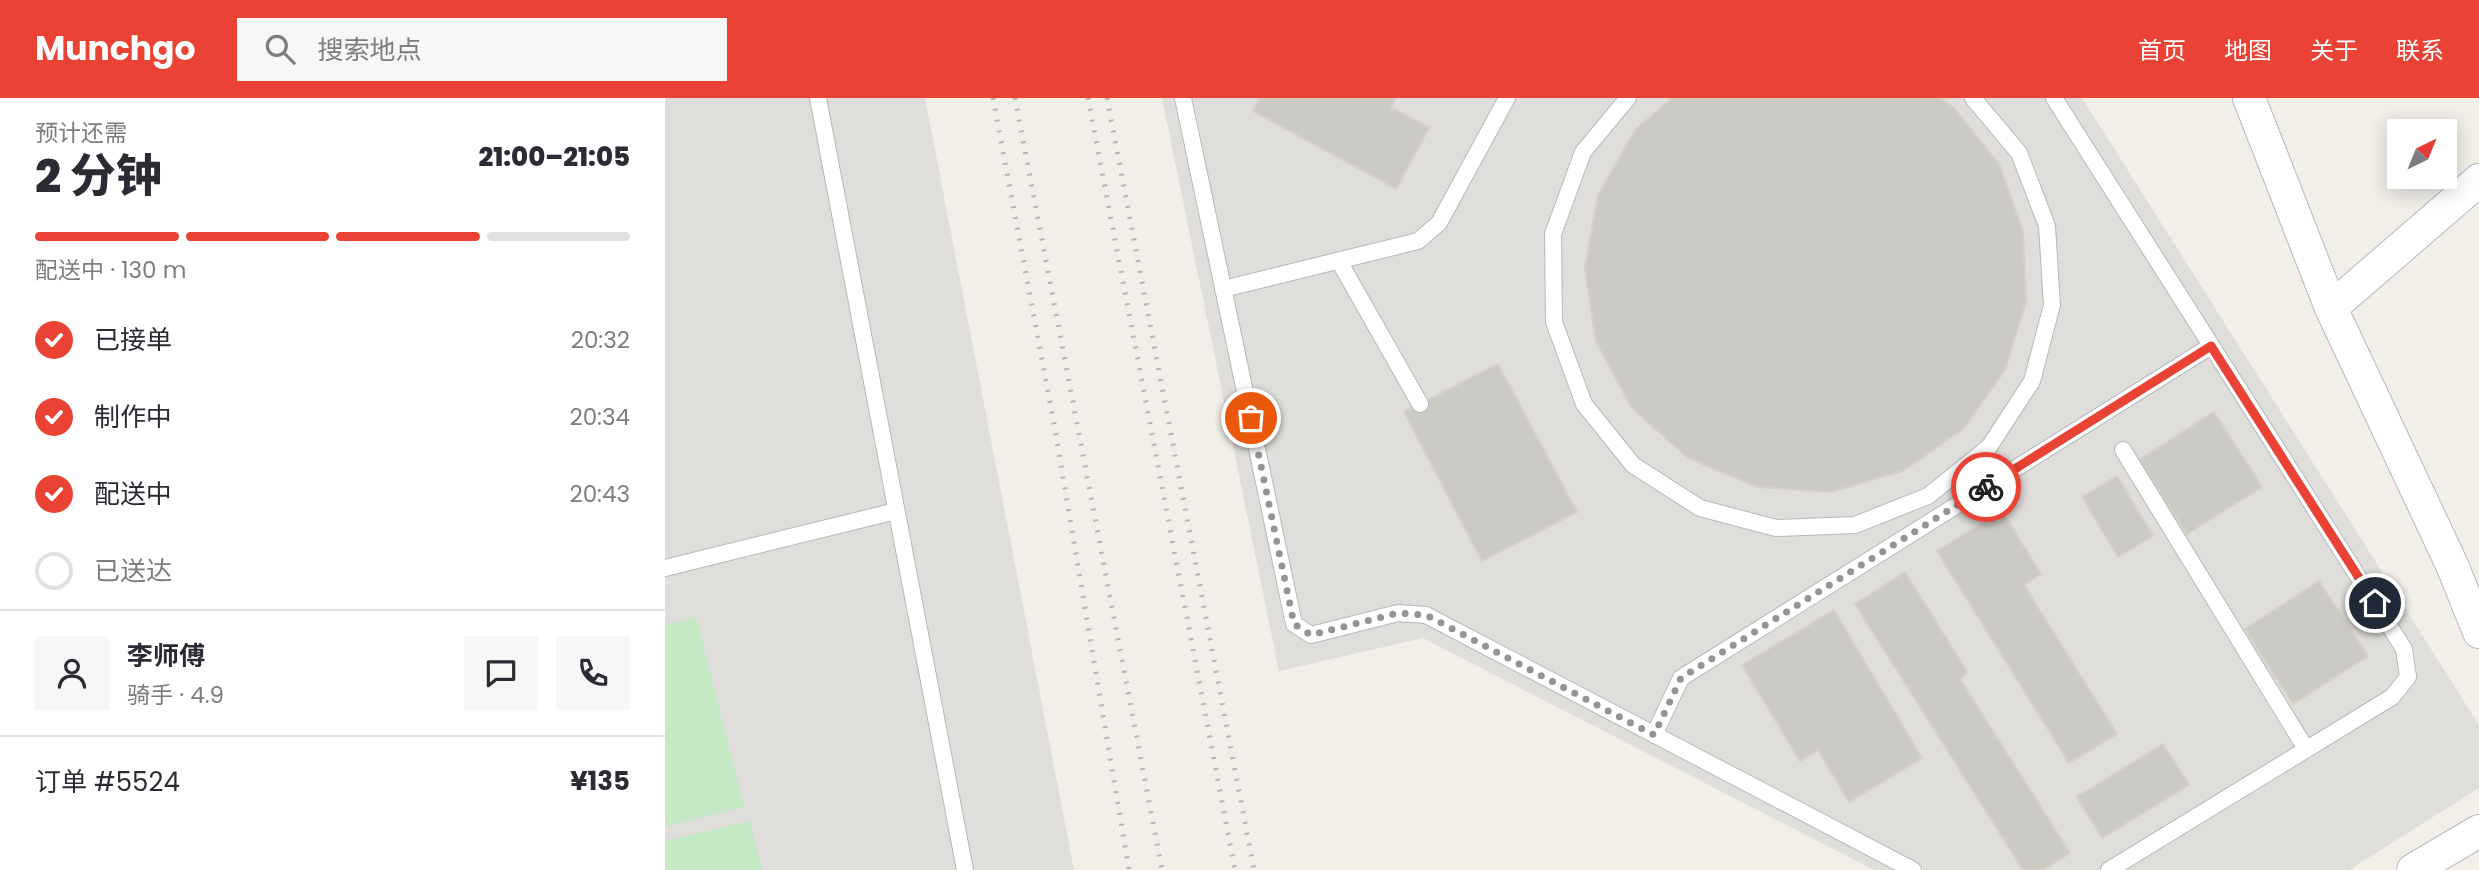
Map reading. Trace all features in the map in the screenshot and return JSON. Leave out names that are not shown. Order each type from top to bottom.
[{"type":"street","points":[[2249,98],[2331,308],[2452,565],[2479,632]]},
{"type":"street","points":[[2331,308],[2479,180]]},
{"type":"street","points":[[2413,870],[2479,831]]},
{"type":"lane","points":[[818,98],[965,870]]},
{"type":"lane","points":[[1183,98],[1294,624],[1311,635],[1398,613],[1426,615],[1913,870]]},
{"type":"lane","points":[[1223,289],[1418,241],[1439,223],[1507,98]]},
{"type":"lane","points":[[1628,98],[1583,152],[1553,234],[1554,322],[1584,404],[1633,465],[1700,508],[1776,528],[1855,524],[1929,496],[1989,447],[2032,381],[2052,305],[2047,226],[2019,153],[1973,98]]},
{"type":"lane","points":[[2054,98],[2404,649],[2408,677],[2392,697],[2109,870]]},
{"type":"lane","points":[[1339,261],[1420,404]]},
{"type":"lane","points":[[1654,735],[1681,678],[2211,346]]},
{"type":"lane","points":[[2123,450],[2307,749]]},
{"type":"lane","points":[[665,568],[896,511]]},
{"type":"shaded area","points":[[665,98],[925,98],[1074,870],[665,870]]},
{"type":"shaded area","points":[[1162,98],[2082,98],[2479,725],[2479,788],[2349,870],[1874,870],[1423,638],[1279,671]]},
{"type":"green space","points":[[696,617],[744,807],[665,827],[665,625]]},
{"type":"green space","points":[[750,821],[762,870],[665,870],[665,841]]},
{"type":"building","points":[[1260,98],[1395,98],[1391,107],[1429,128],[1396,189],[1253,111]]},
{"type":"building","points":[[1672,98],[1940,98],[1954,108],[1999,164],[2023,231],[2026,302],[2005,370],[1964,428],[1903,471],[1831,492],[1757,487],[1688,458],[1632,408],[1596,342],[1585,268],[1598,195],[1635,130]]},
{"type":"building","points":[[1498,364],[1577,512],[1482,561],[1404,412]]},
{"type":"building","points":[[2214,412],[2262,487],[2187,534],[2139,460]]},
{"type":"building","points":[[2117,476],[2153,536],[2118,557],[2082,497]]},
{"type":"building","points":[[2002,511],[2041,574],[2024,585],[2117,734],[2069,763],[1937,551]]},
{"type":"building","points":[[1905,572],[1968,673],[1960,679],[2070,853],[2043,870],[2023,870],[1855,604]]},
{"type":"building","points":[[2319,581],[2368,656],[2293,704],[2245,629]]},
{"type":"building","points":[[1834,610],[1922,758],[1849,802],[1818,750],[1800,761],[1742,665]]},
{"type":"building","points":[[2163,744],[2189,785],[2102,838],[2077,797]]},
{"type":"railway","points":[[993,98],[1055,429],[1129,870]]},
{"type":"railway","points":[[1015,98],[1162,870]]},
{"type":"railway","points":[[1088,98],[1235,870]]},
{"type":"railway","points":[[1107,98],[1254,870]]},
{"type":"way so far","points":[[1251,418],[1294,624],[1311,635],[1398,613],[1426,615],[1654,735],[1681,678],[1986,487]]},
{"type":"route","points":[[1986,487],[2211,346],[2375,603]]}]
